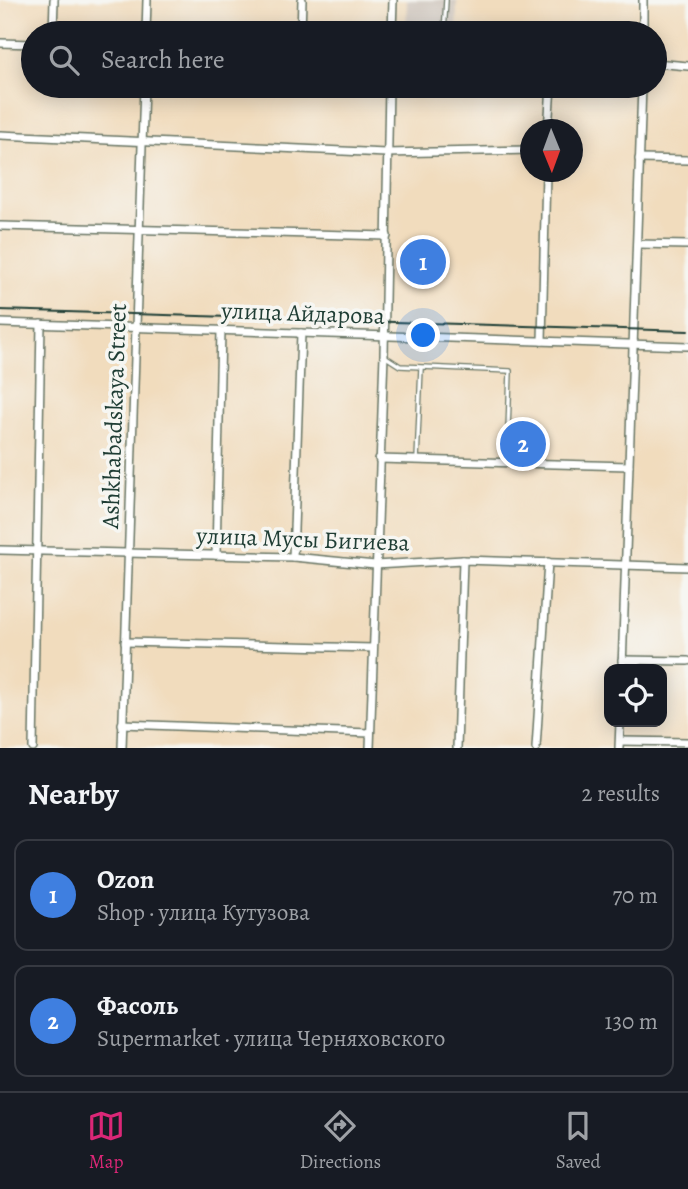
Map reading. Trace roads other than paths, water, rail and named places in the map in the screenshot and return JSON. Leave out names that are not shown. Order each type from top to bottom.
[{"type":"street","points":[[53,21],[54,0]]},
{"type":"street","points":[[146,21],[147,0]]},
{"type":"street","points":[[301,21],[302,0]]},
{"type":"street","points":[[392,21],[393,0]]},
{"type":"street","points":[[643,0],[643,21]]},
{"type":"street","points":[[0,43],[21,44]]},
{"type":"street","points":[[667,64],[688,66]]},
{"type":"street","name":"Ashkhabadskaya Street","points":[[122,748],[144,98]]},
{"type":"street","points":[[370,748],[384,355],[388,98]]},
{"type":"street","points":[[549,119],[550,98]]},
{"type":"street","points":[[622,664],[642,98]]},
{"type":"street","points":[[0,135],[386,153],[520,150]]},
{"type":"street","points":[[639,159],[688,160]]},
{"type":"street","points":[[542,341],[546,182]]},
{"type":"street","points":[[0,226],[387,236]]},
{"type":"street","points":[[637,244],[688,244]]},
{"type":"street","name":"улица Айдарова","points":[[0,323],[688,346]]},
{"type":"street","points":[[33,748],[41,324]]},
{"type":"street","points":[[216,555],[221,330]]},
{"type":"street","points":[[292,557],[301,333]]},
{"type":"street","points":[[379,459],[629,466]]},
{"type":"street","name":"улица Мусы Бигиева","points":[[0,550],[292,557],[375,565],[463,560],[688,567]]},
{"type":"street","points":[[457,748],[463,560]]},
{"type":"street","points":[[536,748],[548,562]]},
{"type":"street","points":[[125,642],[373,648]]},
{"type":"street","points":[[638,664],[688,661]]},
{"type":"street","points":[[122,724],[370,733]]},
{"type":"street","points":[[620,727],[620,745],[688,742]]},
{"type":"lane","points":[[445,21],[446,0]]},
{"type":"lane","points":[[384,355],[400,366],[510,371],[507,462]]},
{"type":"lane","points":[[416,460],[421,368]]},
{"type":"tram line","points":[[0,310],[688,331]]},
{"type":"place","name":"Ozon","points":[[423,262]]},
{"type":"place","name":"Фасоль","points":[[523,444]]}]
